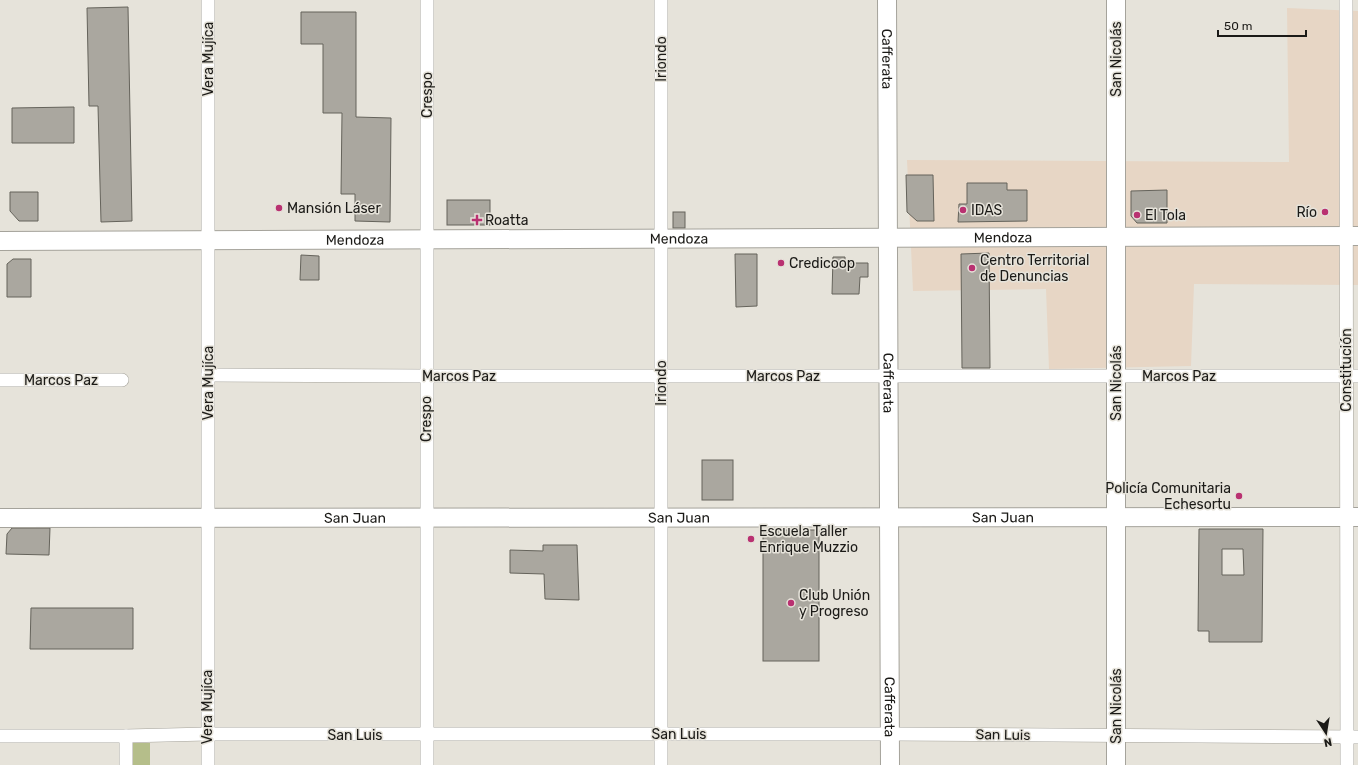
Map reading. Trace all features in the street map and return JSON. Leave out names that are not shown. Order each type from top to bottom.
[{"type":"main road","name":"Cafferata","points":[[887,0],[890,765]]},
{"type":"main road","name":"San Nicolás","points":[[1116,0],[1116,765]]},
{"type":"main road","name":"Mendoza","points":[[0,241],[1352,236]]},
{"type":"main road","name":"San Juan","points":[[0,518],[1352,517]]},
{"type":"street","name":"Vera Mujíca","points":[[208,0],[208,765]]},
{"type":"street","name":"Crespo","points":[[427,0],[427,765]]},
{"type":"street","name":"Iriondo","points":[[661,0],[661,765]]},
{"type":"street","name":"Constitución","points":[[1346,0],[1352,236],[1352,737],[1347,765]]},
{"type":"street","name":"Marcos Paz","points":[[208,375],[1352,376]]},
{"type":"street","name":"Marcos Paz","points":[[0,380],[122,380]]},
{"type":"street","name":"San Luis","points":[[0,736],[126,736],[207,734],[890,734],[1352,737]]},
{"type":"street","points":[[126,736],[126,765]]},
{"type":"shaded area","points":[[1287,8],[1358,11],[1358,285],[1194,284],[1191,366],[1049,369],[1046,289],[913,291],[907,160],[1289,162]]},
{"type":"green space","points":[[130,743],[150,743],[150,765],[131,765]]},
{"type":"building","points":[[128,7],[132,221],[101,222],[98,106],[89,106],[87,8]]},
{"type":"building","points":[[301,12],[356,12],[356,117],[391,118],[390,222],[355,221],[355,194],[341,194],[342,113],[323,113],[323,44],[301,44]]},
{"type":"building","points":[[74,107],[74,143],[12,143],[12,108]]},
{"type":"building","points":[[906,175],[933,175],[934,221],[917,221],[907,212]]},
{"type":"building","points":[[967,183],[1007,183],[1007,190],[1027,190],[1027,221],[958,222],[959,204],[967,204]]},
{"type":"building","points":[[1167,190],[1167,223],[1137,223],[1131,216],[1131,191]]},
{"type":"building","points":[[10,192],[38,192],[38,221],[19,221],[10,211]]},
{"type":"building","points":[[447,200],[490,200],[490,225],[447,225]]},
{"type":"building","points":[[673,212],[685,212],[685,228],[673,228]]},
{"type":"building","points":[[989,253],[990,368],[962,368],[961,254]]},
{"type":"building","points":[[735,254],[757,254],[757,306],[736,307]]},
{"type":"building","points":[[301,255],[319,256],[319,280],[300,280]]},
{"type":"building","points":[[833,257],[845,257],[845,263],[868,263],[868,277],[860,277],[859,294],[832,294]]},
{"type":"building","points":[[13,259],[31,259],[31,297],[7,297],[7,264]]},
{"type":"building","points":[[702,460],[733,460],[733,500],[702,500]]},
{"type":"building","points":[[12,528],[50,528],[49,555],[6,554],[7,534]]},
{"type":"building","points":[[1199,529],[1263,529],[1262,642],[1209,642],[1209,631],[1198,631]],"holes":[[[1222,549],[1243,549],[1244,575],[1222,575]]]},
{"type":"building","name":"Club Unión y Progreso","points":[[763,530],[819,530],[819,661],[763,661]]},
{"type":"building","points":[[543,545],[577,545],[579,600],[545,599],[544,574],[510,573],[510,550],[543,551]]},
{"type":"building","points":[[31,608],[133,608],[133,649],[30,649]]},
{"type":"place","name":"Mansión Láser","points":[[279,208]]},
{"type":"place","name":"IDAS","points":[[963,210]]},
{"type":"place","name":"Río","points":[[1325,212]]},
{"type":"place","name":"El Tola","points":[[1137,215]]},
{"type":"place","name":"Roatta","points":[[477,220]]},
{"type":"place","name":"Credicoop","points":[[781,263]]},
{"type":"place","name":"Centro Territorial de Denuncias","points":[[972,268]]},
{"type":"place","name":"Policía Comunitaria Echesortu","points":[[1239,496]]},
{"type":"place","name":"Escuela Taller Enrique Muzzio","points":[[751,539]]},
{"type":"place","name":"Club Unión y Progreso","points":[[791,603]]}]
